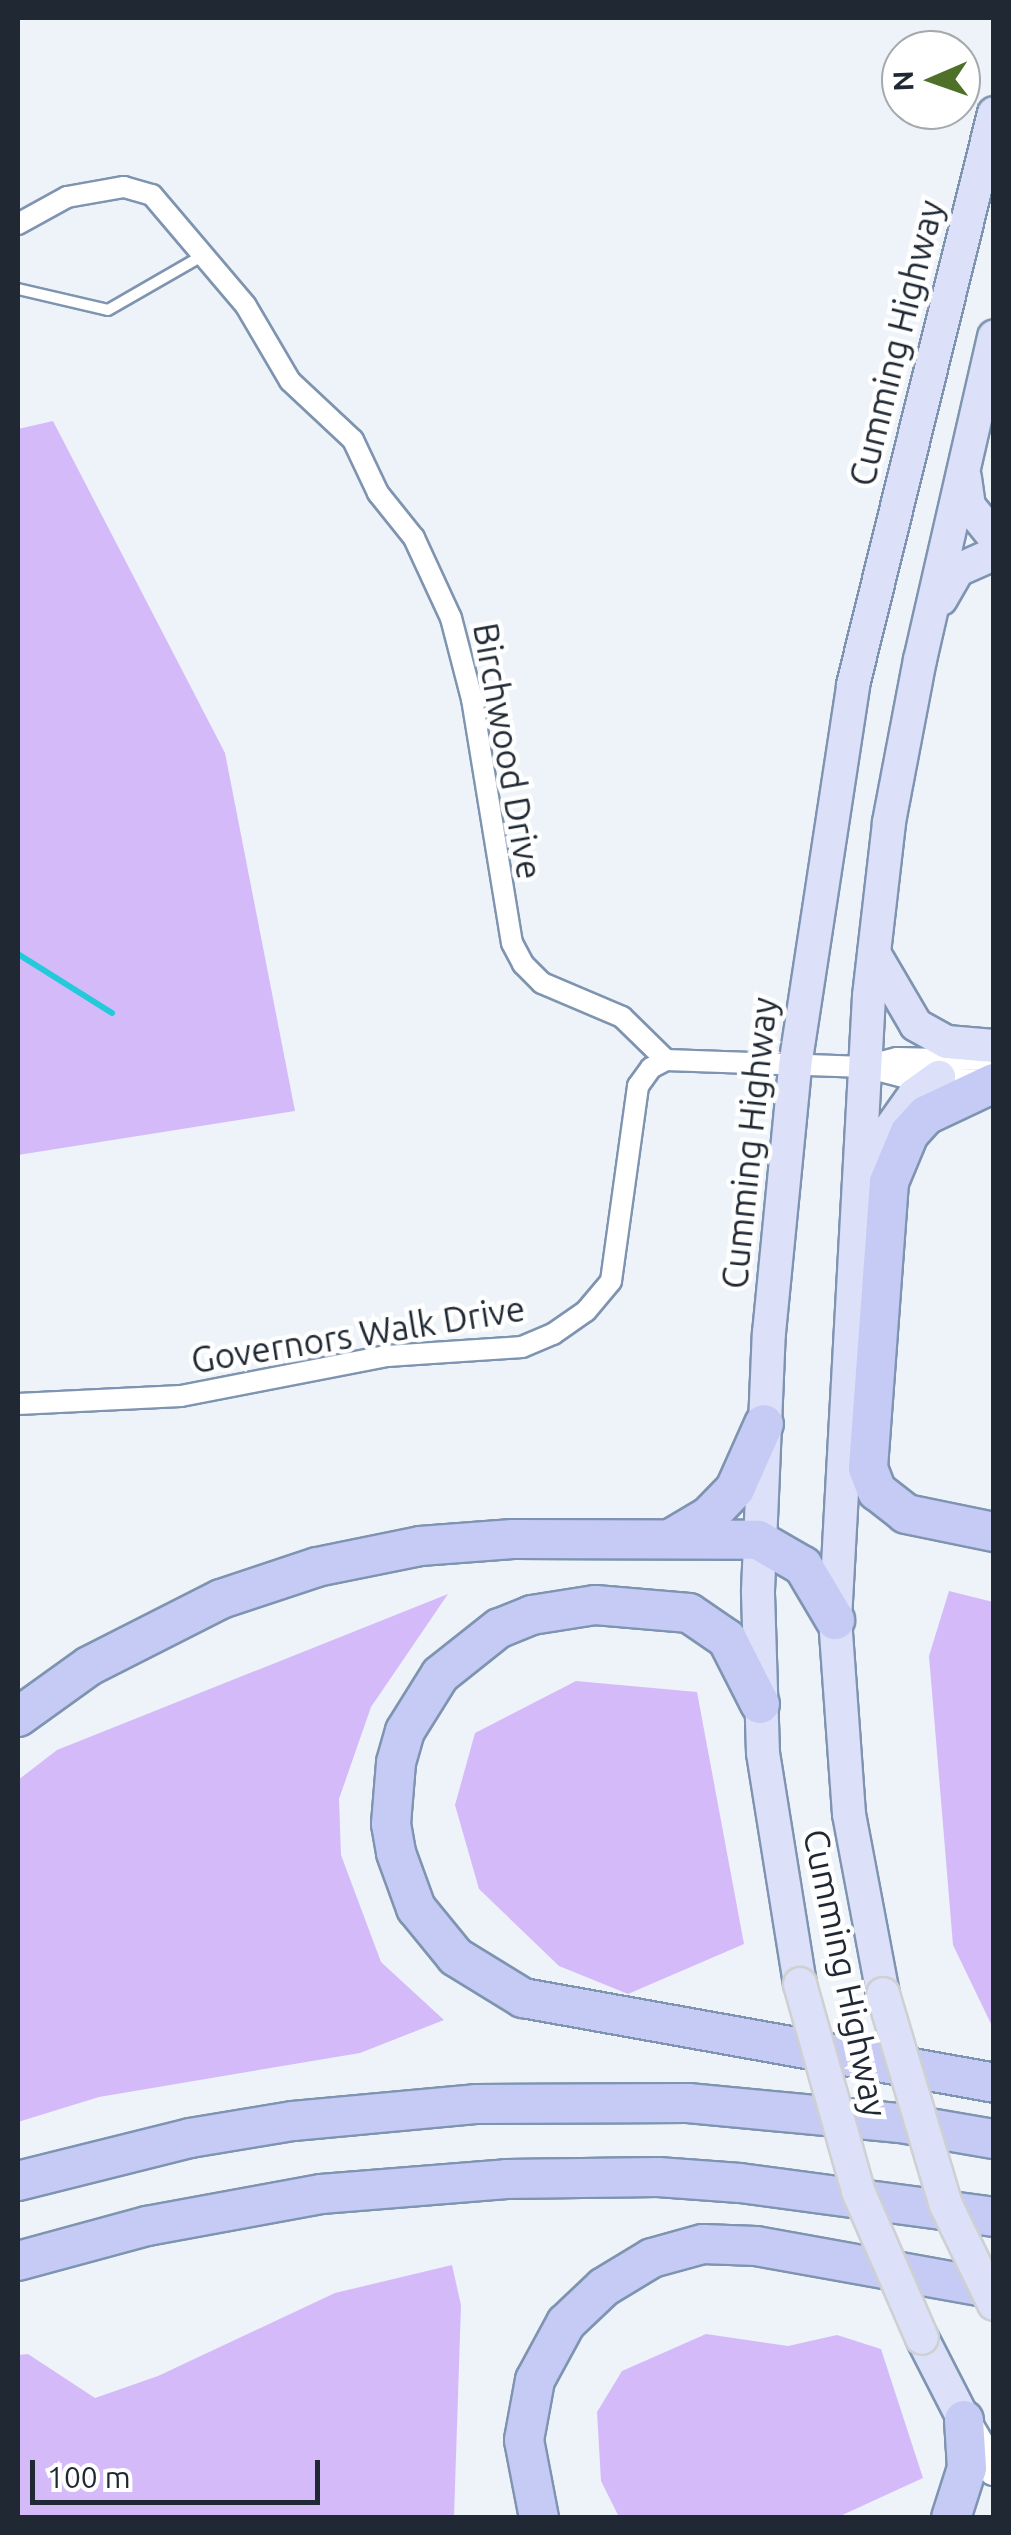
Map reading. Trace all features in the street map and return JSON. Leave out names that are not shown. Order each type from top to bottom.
[{"type":"highway","points":[[994,1082],[926,1115],[909,1134],[889,1182],[868,1468],[876,1491],[906,1514],[994,1532]]},
{"type":"highway","points":[[670,1539],[709,1516],[734,1489],[764,1424]]},
{"type":"highway","points":[[842,1436],[868,1496],[890,1519],[942,1538],[994,1544]]},
{"type":"highway","points":[[18,1717],[88,1666],[180,1617],[318,1567],[372,1554],[468,1540],[758,1540],[781,1550],[802,1566],[836,1620]]},
{"type":"highway","points":[[760,1704],[727,1639],[690,1613],[595,1605],[532,1615],[499,1628],[440,1675],[405,1731],[396,1763],[391,1824],[400,1867],[416,1908],[456,1958],[523,1998],[994,2083]]},
{"type":"highway","points":[[18,2181],[88,2160],[294,2121],[475,2104],[688,2103],[900,2123],[994,2139]]},
{"type":"highway","points":[[18,2261],[146,2226],[286,2200],[506,2179],[658,2177],[740,2183],[994,2217]]},
{"type":"highway","points":[[539,2518],[527,2473],[524,2440],[534,2380],[548,2350],[576,2313],[604,2287],[652,2258],[703,2244],[756,2246],[994,2289]]},
{"type":"highway","points":[[952,2518],[965,2483],[964,2420]]},
{"type":"main road","name":"Cumming Highway","points":[[964,2420],[922,2338],[858,2191],[800,1984],[777,1862],[760,1704],[758,1540],[764,1424],[795,1066],[852,686],[994,113]]},
{"type":"main road","name":"Cumming Highway","points":[[994,336],[920,660],[889,822],[865,1067],[842,1436],[836,1620],[849,1814],[883,1994],[946,2205],[994,2304]]},
{"type":"main road","points":[[964,469],[968,506],[994,537]]},
{"type":"main road","points":[[920,660],[946,586],[958,570],[994,554]]},
{"type":"main road","points":[[874,951],[916,1025],[947,1042],[994,1046]]},
{"type":"main road","points":[[858,1188],[914,1095],[939,1077]]},
{"type":"main road","points":[[964,2420],[994,2470]]},
{"type":"street","name":"Birchwood Drive","points":[[18,224],[67,197],[124,187],[152,196],[246,306],[290,381],[353,440],[378,493],[414,538],[441,587],[470,686],[505,920],[523,964],[560,993],[622,1017],[666,1060]]},
{"type":"street","points":[[865,1067],[897,1058],[994,1060]]},
{"type":"street","points":[[666,1060],[865,1067],[904,1077],[994,1082]]},
{"type":"street","name":"Governors Walk Drive","points":[[18,1404],[181,1396],[387,1356],[522,1348],[553,1334],[586,1311],[611,1282],[638,1086],[651,1068],[666,1060]]},
{"type":"lane","points":[[18,289],[108,310],[200,256]]},
{"type":"shaded area","points":[[53,421],[225,753],[295,1111],[18,1155],[18,429]]},
{"type":"shaded area","points":[[949,1591],[993,1602],[993,2028],[953,1945],[929,1656]]},
{"type":"shaded area","points":[[448,1594],[371,1707],[339,1799],[341,1855],[381,1962],[444,2020],[360,2053],[99,2097],[18,2122],[18,1780],[57,1750]]},
{"type":"shaded area","points":[[576,1681],[697,1692],[744,1944],[628,1994],[559,1966],[479,1889],[455,1805],[475,1733]]},
{"type":"shaded area","points":[[452,2265],[461,2305],[454,2517],[18,2517],[18,2355],[28,2354],[95,2398],[158,2376],[335,2293]]},
{"type":"shaded area","points":[[706,2334],[788,2346],[837,2335],[881,2349],[923,2478],[838,2517],[619,2517],[601,2481],[597,2412],[622,2371]]},
{"type":"waterway","points":[[18,954],[112,1013]]}]
